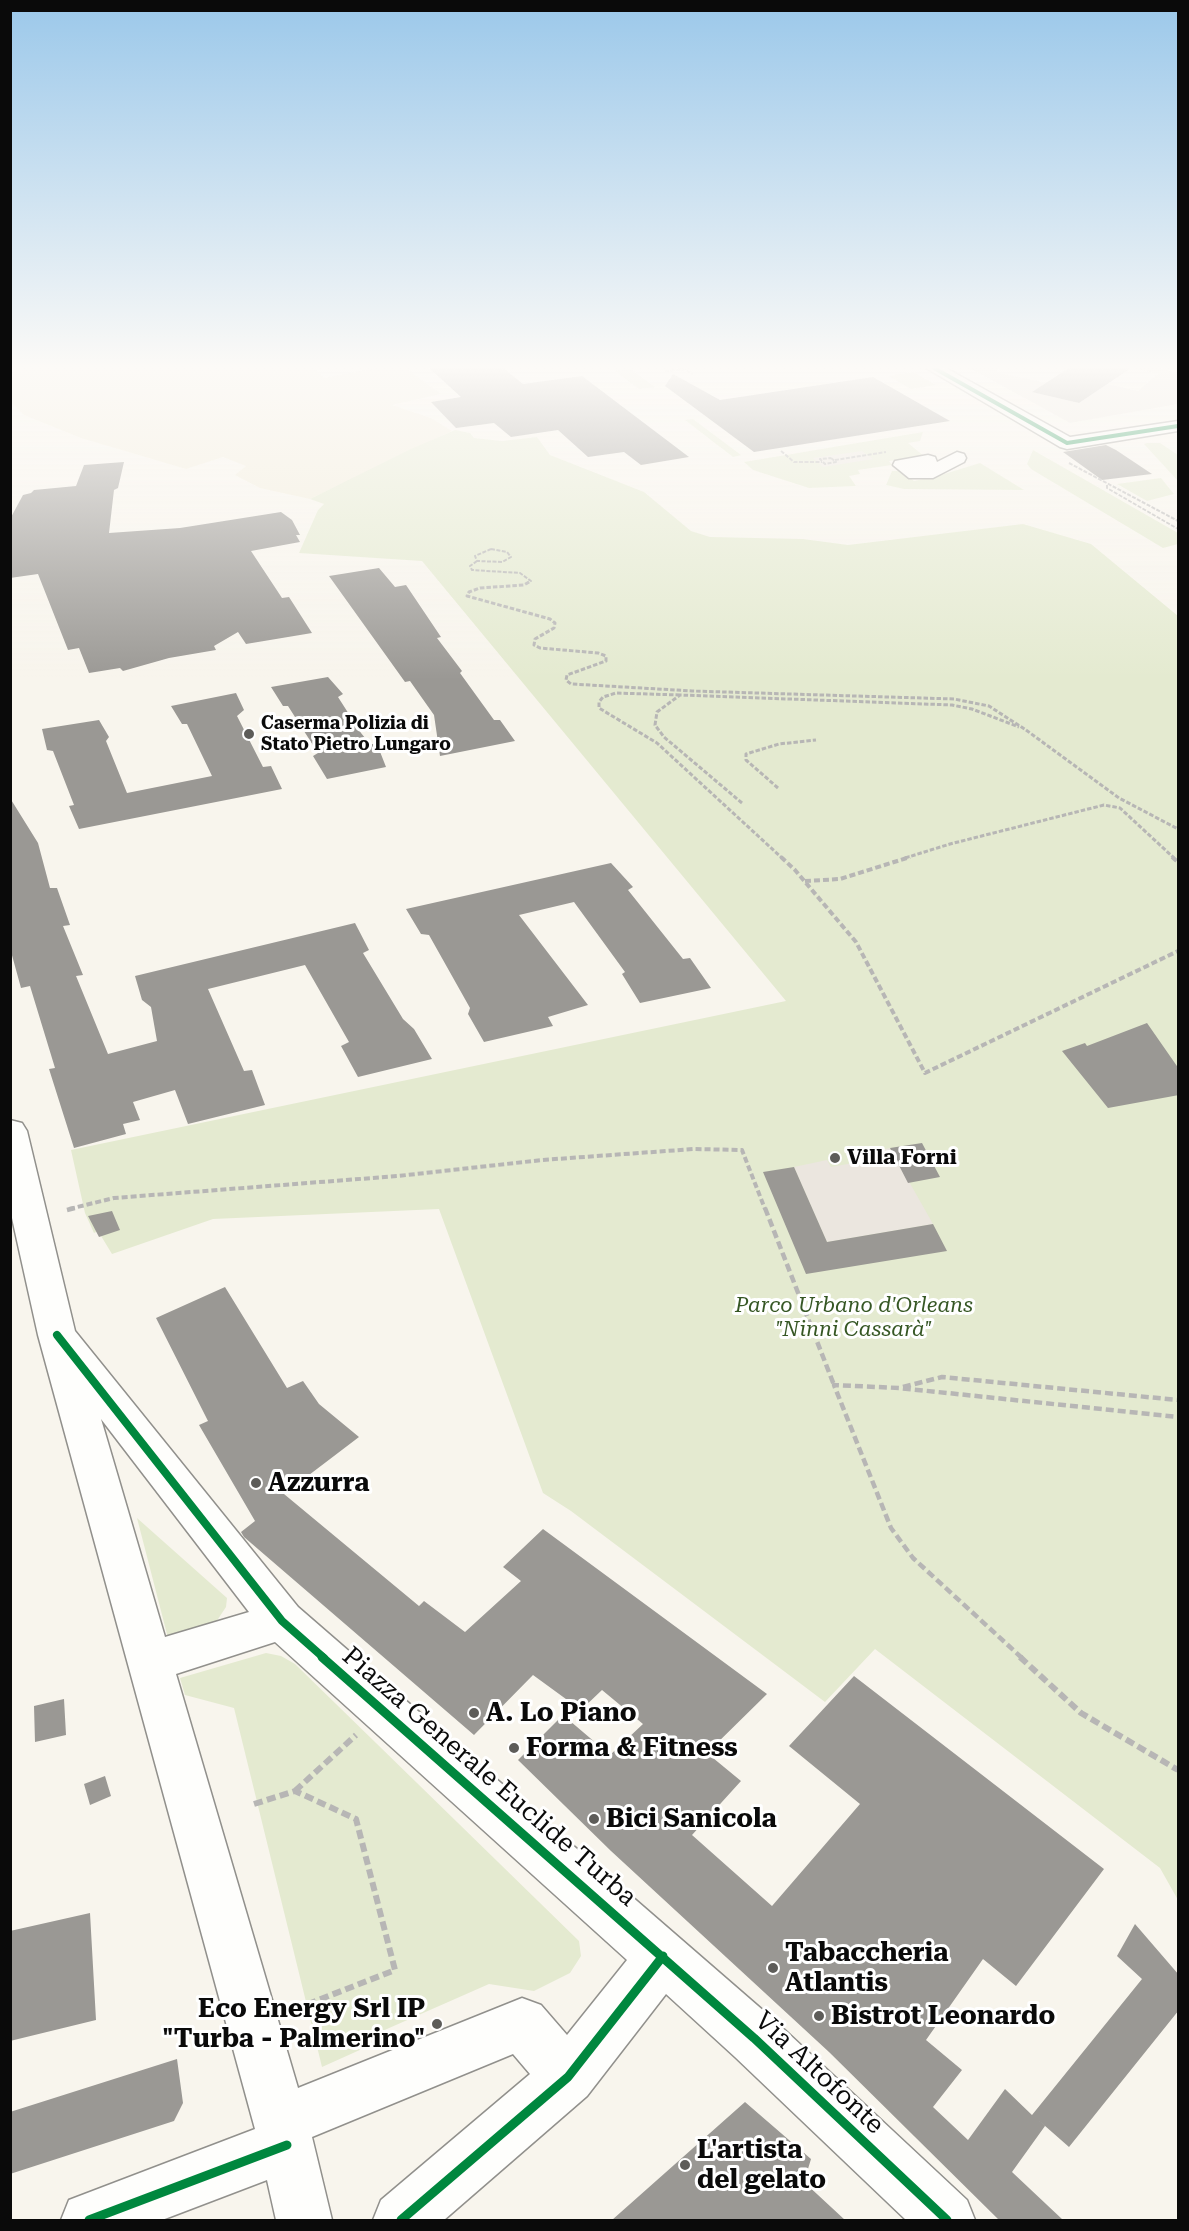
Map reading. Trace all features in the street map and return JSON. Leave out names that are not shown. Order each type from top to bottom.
[{"type":"street","points":[[913,472],[916,474],[932,472]]},
{"type":"street","points":[[10,1131],[57,1335],[284,2134],[304,2220]]},
{"type":"street","name":"Piazza Generale Euclide Turba","points":[[57,1335],[282,1621],[663,1956]]},
{"type":"street","points":[[150,1662],[282,1621]]},
{"type":"street","points":[[401,2220],[568,2077],[663,1956]]},
{"type":"street","name":"Via Altofonte","points":[[663,1956],[754,2037],[947,2220]]},
{"type":"street","points":[[88,2220],[284,2134],[522,2024],[568,2077]]},
{"type":"path","points":[[1085,472],[1179,521]]},
{"type":"path","points":[[1107,485],[1107,488],[1179,529]]},
{"type":"path","points":[[477,561],[475,556],[482,551],[491,549],[507,552],[511,557],[502,562],[477,561],[470,566],[472,570],[520,573],[531,581],[524,585],[480,588],[469,592],[467,596],[550,619],[555,623],[554,628],[535,639],[534,645],[540,648],[598,653],[606,656],[606,661],[567,675],[566,680],[571,684],[692,691],[954,699],[989,706],[1035,736],[1119,798],[1179,829]]},
{"type":"path","points":[[1026,730],[972,709],[952,705],[616,693],[603,696],[599,702],[599,708],[657,743],[795,870],[856,942],[925,1073],[1179,951]]},
{"type":"path","points":[[680,694],[657,712],[655,725],[664,737],[742,804]]},
{"type":"path","points":[[778,788],[746,760],[746,754],[779,744],[816,740]]},
{"type":"path","points":[[804,881],[840,879],[950,844],[1112,805],[1119,798]]},
{"type":"path","points":[[1112,805],[1120,808],[1179,862]]},
{"type":"path","points":[[67,1210],[114,1198],[398,1176],[542,1160],[694,1149],[742,1150],[891,1528],[913,1558],[1080,1713],[1179,1770]]},
{"type":"path","points":[[899,1388],[942,1377],[1179,1400]]},
{"type":"path","points":[[834,1385],[899,1388],[1179,1418]]},
{"type":"path","points":[[254,1804],[295,1791],[363,1730]]},
{"type":"path","points":[[295,1791],[356,1819],[395,1970],[303,2006]]},
{"type":"shaded area","points":[[239,472],[366,472],[310,499],[260,488],[235,475]]},
{"type":"shaded area","points":[[890,1148],[933,1224],[827,1242],[794,1167],[827,1160],[831,1167],[859,1162],[857,1155]]},
{"type":"green space","name":"Parco Urbano d'Orleans \"Ninni Cassarà\"","points":[[364,472],[593,472],[644,492],[691,531],[710,537],[803,539],[848,545],[1023,524],[1091,544],[1178,616],[1178,1900],[1160,1868],[875,1649],[825,1702],[571,1511],[543,1493],[439,1209],[213,1219],[112,1254],[98,1231],[94,1233],[85,1213],[71,1150],[786,1001],[422,561],[299,553],[318,510],[324,504],[310,499]]},
{"type":"green space","points":[[760,472],[859,472],[860,474],[849,476],[856,486],[809,488]]},
{"type":"green space","points":[[892,472],[902,472],[914,481],[950,472],[995,472],[1024,490],[904,489],[886,485]]},
{"type":"green space","points":[[1036,472],[1072,472],[1178,533],[1178,544],[1163,548]]},
{"type":"green space","points":[[1170,472],[1178,472],[1178,481]]},
{"type":"green space","points":[[1161,478],[1174,494],[1147,501],[1117,484]]},
{"type":"green space","points":[[137,1518],[227,1598],[226,1607],[214,1625],[168,1638]]},
{"type":"green space","points":[[266,1653],[281,1656],[295,1664],[579,1941],[581,1956],[570,1973],[534,1991],[489,1984],[371,2036],[362,2049],[322,2067],[234,1708],[185,1695],[180,1678]]},
{"type":"building","points":[[81,472],[122,472],[118,488],[114,490],[109,533],[180,528],[281,512],[292,520],[300,535],[296,535],[300,542],[251,551],[282,598],[289,597],[312,633],[246,644],[238,632],[214,646],[216,650],[169,658],[123,671],[120,668],[89,673],[79,648],[68,650],[38,574],[10,578],[10,519],[23,495],[34,490],[76,486]]},
{"type":"building","points":[[1091,472],[1152,474],[1102,480]]},
{"type":"building","points":[[379,568],[395,587],[406,585],[441,637],[437,638],[462,671],[460,673],[494,720],[500,720],[515,741],[440,756],[434,715],[410,681],[405,682],[329,576]]},
{"type":"building","points":[[328,677],[343,694],[338,697],[361,733],[370,744],[377,744],[386,767],[327,779],[313,756],[318,753],[288,706],[283,706],[271,687]]},
{"type":"building","points":[[236,693],[244,710],[237,716],[263,767],[271,766],[282,789],[79,829],[69,806],[74,805],[53,751],[47,750],[42,729],[99,720],[109,737],[106,741],[127,793],[212,776],[187,724],[182,724],[171,706]]},
{"type":"building","points":[[10,798],[38,843],[50,888],[57,888],[70,925],[63,926],[83,975],[76,976],[108,1054],[157,1041],[151,1007],[142,1000],[135,976],[355,923],[369,950],[363,953],[403,1019],[414,1029],[432,1059],[358,1077],[341,1046],[349,1042],[305,965],[208,989],[244,1071],[252,1070],[265,1105],[188,1124],[175,1090],[133,1102],[140,1120],[123,1124],[126,1134],[74,1148],[49,1069],[55,1068],[30,986],[21,988],[10,948]]},
{"type":"building","points":[[611,863],[633,887],[628,890],[683,959],[690,958],[711,988],[640,1003],[622,974],[625,972],[574,902],[519,915],[588,1005],[548,1017],[553,1026],[484,1042],[468,1014],[470,1008],[429,935],[421,934],[406,909]]},
{"type":"building","points":[[1147,1023],[1179,1069],[1179,1095],[1108,1108],[1062,1051],[1085,1043],[1087,1046]]},
{"type":"building","points":[[922,1143],[940,1177],[908,1183],[890,1148]]},
{"type":"building","points":[[794,1167],[827,1242],[933,1224],[947,1251],[806,1274],[763,1172]]},
{"type":"building","points":[[112,1211],[120,1230],[99,1237],[88,1216]]},
{"type":"building","points":[[225,1287],[287,1388],[303,1381],[319,1404],[359,1437],[284,1494],[419,1606],[424,1601],[465,1632],[521,1581],[503,1567],[543,1529],[767,1694],[707,1753],[741,1781],[692,1835],[772,1906],[860,1804],[789,1746],[854,1676],[1104,1869],[1016,1986],[983,1959],[926,2040],[962,2070],[933,2107],[968,2140],[1005,2089],[1032,2115],[1142,1979],[1117,1956],[1135,1924],[1179,1975],[1179,2010],[1069,2147],[1036,2118],[1045,2126],[1012,2172],[1063,2220],[999,2220],[829,2052],[611,1851],[518,1760],[563,1715],[610,1755],[643,1724],[602,1690],[581,1710],[533,1675],[474,1735],[244,1537],[241,1532],[255,1521],[199,1425],[208,1421],[156,1318]]},
{"type":"building","points":[[64,1699],[66,1735],[35,1742],[34,1706]]},
{"type":"building","points":[[105,1776],[111,1796],[90,1805],[84,1784]]},
{"type":"building","points":[[90,1913],[96,2020],[10,2041],[10,1931]]},
{"type":"building","points":[[177,2059],[183,2103],[174,2121],[10,2174],[10,2112]]},
{"type":"building","points":[[745,2102],[811,2159],[804,2182],[845,2220],[612,2220]]},
{"type":"cycle path","points":[[57,1335],[282,1621],[754,2038],[947,2220]]},
{"type":"cycle path","points":[[401,2220],[568,2077],[663,1956]]},
{"type":"cycle path","points":[[89,2220],[287,2145]]},
{"type":"place","name":"Caserma Polizia di Stato Pietro Lungaro","points":[[249,734]]},
{"type":"place","name":"Villa Forni","points":[[835,1158]]},
{"type":"place","name":"Azzurra","points":[[256,1483]]},
{"type":"place","name":"A. Lo Piano","points":[[474,1713]]},
{"type":"place","name":"Forma & Fitness","points":[[514,1748]]},
{"type":"place","name":"Bici Sanicola","points":[[594,1819]]},
{"type":"place","name":"Tabaccheria Atlantis","points":[[773,1968]]},
{"type":"place","name":"Bistrot Leonardo","points":[[819,2016]]},
{"type":"place","name":"Eco Energy Srl IP \"Turba - Palmerino\"","points":[[437,2024]]},
{"type":"place","name":"L'artista del gelato","points":[[685,2165]]}]
